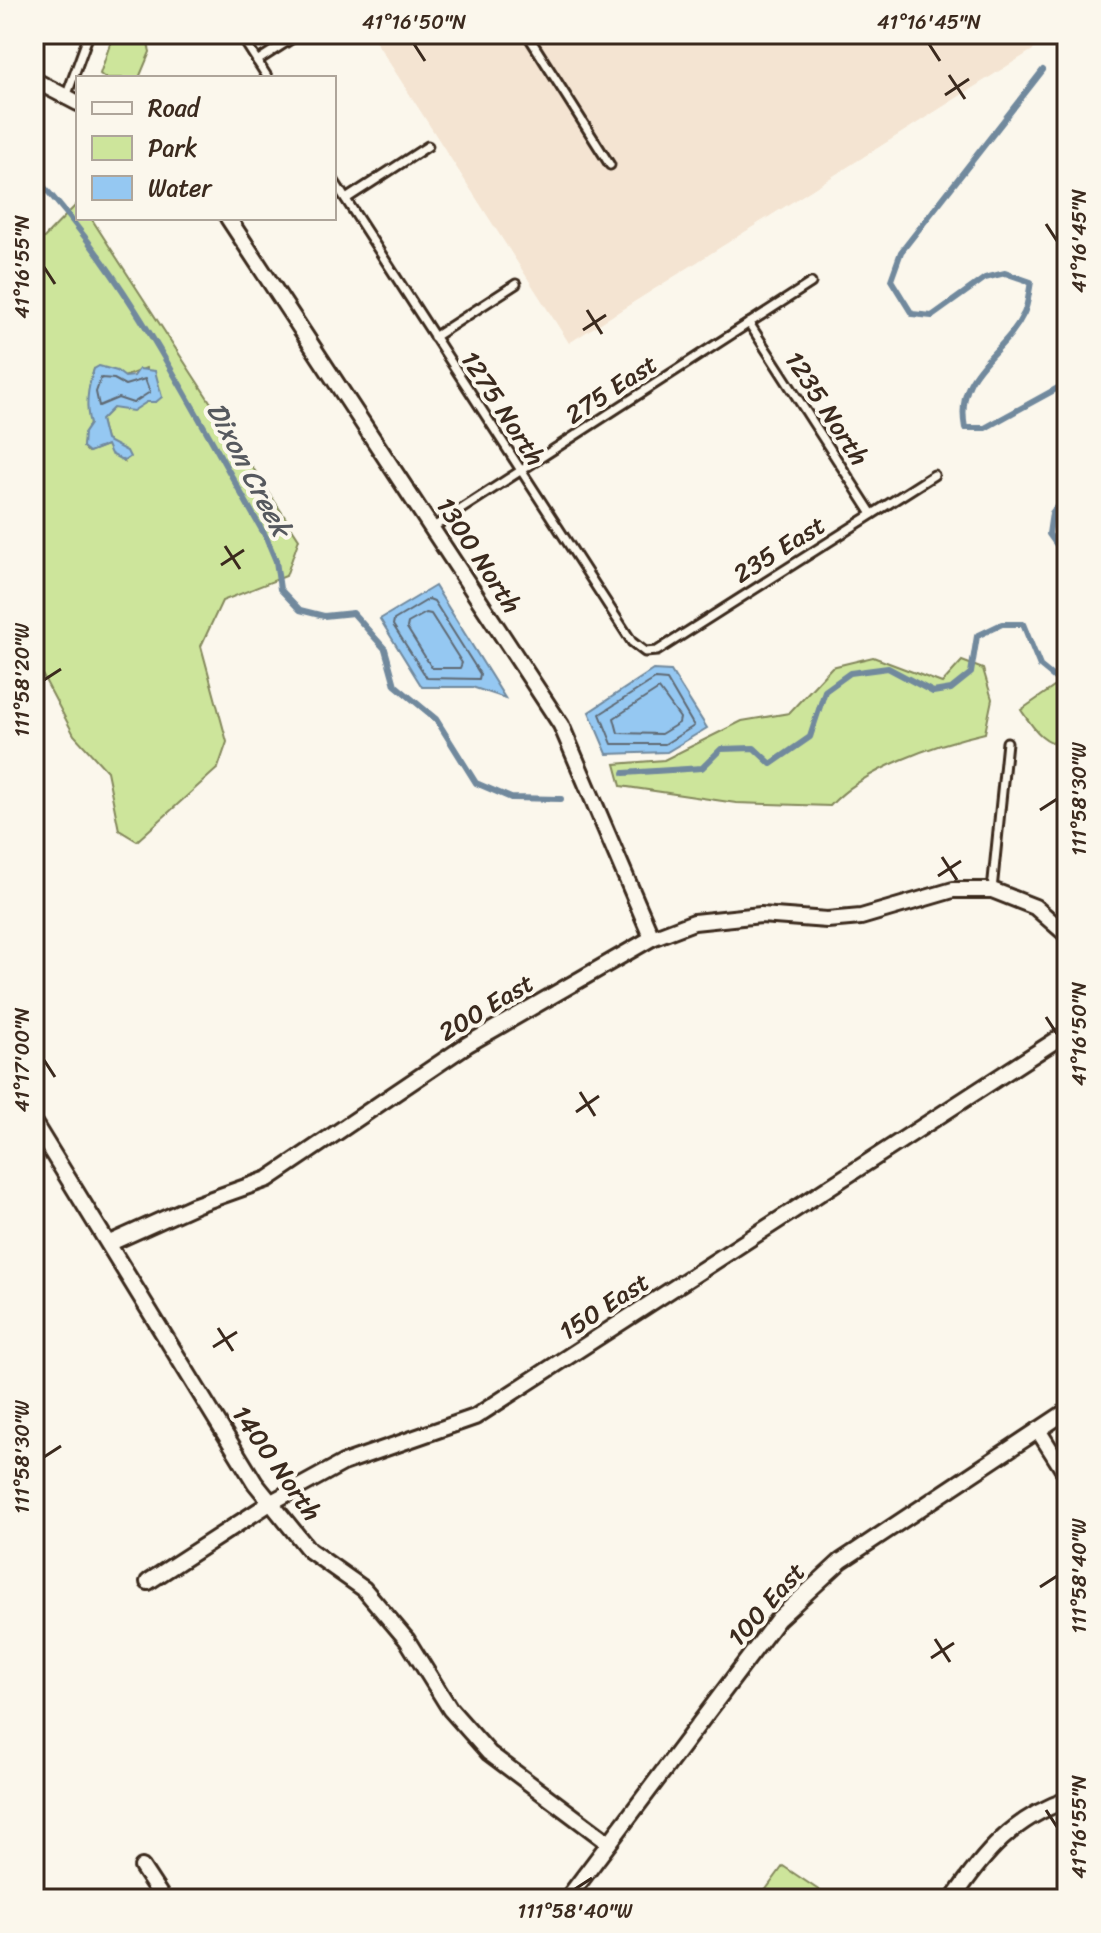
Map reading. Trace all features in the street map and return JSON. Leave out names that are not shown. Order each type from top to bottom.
[{"type":"street","points":[[34,80],[72,100]]},
{"type":"street","name":"1300 North","points":[[229,220],[561,725],[652,938]]},
{"type":"street","name":"200 East","points":[[110,1243],[195,1205],[268,1179],[468,1044],[652,938],[694,922],[761,915],[827,920],[861,917],[953,890],[992,890]]},
{"type":"street","points":[[992,890],[1035,907],[1067,935]]},
{"type":"street","name":"150 East","points":[[148,1582],[270,1503],[343,1463],[475,1417],[1067,1033]]},
{"type":"street","name":"1400 North","points":[[34,1123],[270,1503],[309,1550],[364,1589],[407,1640],[450,1709],[489,1753],[609,1843]]},
{"type":"street","name":"100 East","points":[[567,1899],[778,1619],[809,1588],[841,1561],[1067,1411]]},
{"type":"street","points":[[1038,1430],[1067,1476]]},
{"type":"street","points":[[953,1899],[1000,1838],[1032,1814],[1067,1800]]},
{"type":"street","points":[[142,1867],[163,1899]]},
{"type":"lane","points":[[78,76],[89,34]]},
{"type":"lane","points":[[240,34],[267,76]]},
{"type":"lane","points":[[257,61],[299,34]]},
{"type":"lane","points":[[527,34],[610,165]]},
{"type":"lane","points":[[346,199],[428,146]]},
{"type":"lane","name":"1275 North","points":[[336,184],[632,642],[645,652]]},
{"type":"lane","name":"275 East","points":[[432,528],[811,283]]},
{"type":"lane","points":[[434,337],[516,284]]},
{"type":"lane","name":"1235 North","points":[[749,323],[872,514]]},
{"type":"lane","name":"235 East","points":[[645,652],[657,651],[934,475]]},
{"type":"lane","points":[[992,890],[1007,742]]},
{"type":"shaded area","points":[[371,34],[1058,34],[569,343]]},
{"type":"green space","points":[[117,34],[134,34],[148,43],[150,52],[140,76],[100,74],[112,38]]},
{"type":"green space","points":[[76,205],[76,220],[92,220],[299,539],[286,576],[222,601],[201,646],[227,742],[218,768],[137,841],[119,830],[107,771],[74,735],[34,659],[34,248]],"holes":[[[146,368],[161,396],[113,408],[101,420],[106,440],[121,451],[124,461],[107,445],[88,452],[83,447],[91,415],[94,369],[124,377]]]},
{"type":"green space","points":[[873,657],[942,683],[962,661],[983,669],[992,699],[985,733],[902,760],[861,781],[830,806],[736,803],[621,786],[615,764],[664,760],[742,721],[789,713],[832,667]]},
{"type":"green space","points":[[1067,678],[1067,746],[1045,739],[1021,710]]},
{"type":"green space","points":[[783,1866],[832,1899],[759,1899]]},
{"type":"water","points":[[99,366],[117,371],[125,377],[134,376],[139,369],[155,371],[162,397],[133,411],[113,408],[101,420],[106,440],[127,451],[130,457],[124,461],[111,454],[107,445],[89,452],[83,447],[84,433],[90,424],[87,403],[90,382],[94,369]]},
{"type":"water","points":[[435,586],[505,698],[472,687],[422,687],[380,619]]},
{"type":"water","points":[[653,670],[671,671],[707,728],[667,752],[607,754],[589,712]]},
{"type":"waterway","points":[[1043,70],[901,252],[891,280],[912,314],[932,316],[985,278],[1005,273],[1031,282],[1025,310],[1015,328],[983,365],[967,392],[965,428],[985,428],[1067,383]]},
{"type":"waterway","name":"Dixon Creek","points":[[34,176],[101,259],[160,350],[266,537],[276,561],[280,589],[300,610],[324,616],[353,613],[385,649],[395,685],[436,719],[476,783],[511,798],[561,799]]},
{"type":"waterway","points":[[1067,493],[1052,513],[1049,534],[1067,559]]},
{"type":"waterway","name":"Dixon Creek","points":[[624,773],[702,768],[721,749],[754,748],[771,764],[810,737],[825,691],[850,673],[888,668],[933,692],[951,689],[971,673],[977,636],[1002,624],[1023,624],[1040,666],[1067,688]]}]
